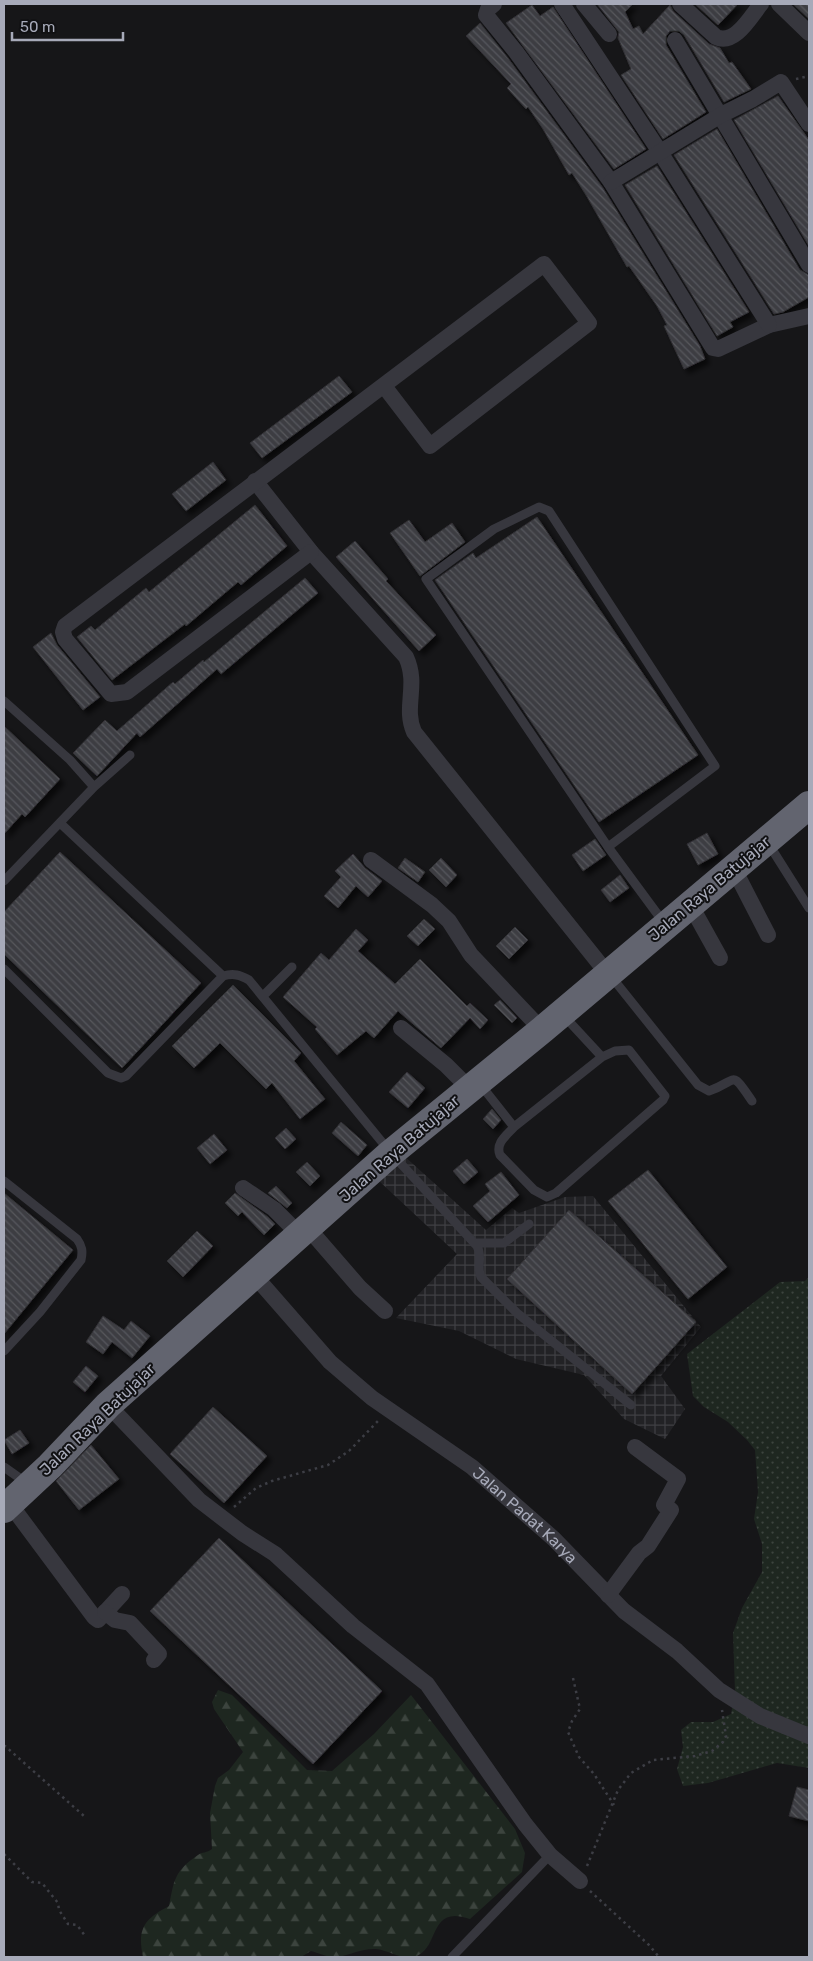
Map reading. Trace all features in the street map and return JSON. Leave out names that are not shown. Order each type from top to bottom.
[{"type":"highway","name":"Jalan Raya Batujajar","points":[[7,1506],[108,1405],[390,1153],[552,1022],[607,973],[809,806]]},
{"type":"street","points":[[494,4],[488,9],[486,15],[516,52],[612,182],[713,348],[718,349],[769,325],[809,316]]},
{"type":"street","points":[[562,4],[660,152],[769,325]]},
{"type":"street","points":[[584,4],[609,34]]},
{"type":"street","points":[[680,4],[716,37],[724,39],[736,34],[761,4]]},
{"type":"street","points":[[779,4],[809,33]]},
{"type":"street","points":[[675,40],[809,265]]},
{"type":"street","points":[[612,182],[721,115],[781,82],[809,124]]},
{"type":"street","points":[[311,552],[126,692],[111,694],[65,639],[63,632],[65,626],[544,264],[590,323],[430,446],[384,386]]},
{"type":"street","points":[[255,481],[311,552],[406,657],[413,678],[410,716],[414,732],[607,973]]},
{"type":"street","points":[[371,860],[439,911],[455,928],[469,953],[552,1022]]},
{"type":"street","points":[[734,869],[768,935]]},
{"type":"street","points":[[690,904],[720,958]]},
{"type":"street","points":[[401,1028],[474,1085]]},
{"type":"street","points":[[243,1188],[304,1231],[385,1311]]},
{"type":"street","name":"Jalan Padat Karya","points":[[254,1275],[330,1362],[372,1398],[472,1467],[554,1539],[624,1610],[702,1672],[719,1690],[760,1716],[809,1736]]},
{"type":"street","points":[[108,1405],[199,1500],[221,1518],[275,1554],[353,1626],[427,1684],[523,1821],[550,1856],[580,1882]]},
{"type":"street","points":[[608,1595],[639,1553],[648,1546],[671,1510],[664,1505],[678,1479],[635,1447]]},
{"type":"street","points":[[7,1506],[94,1617],[98,1620],[122,1594]]},
{"type":"street","points":[[105,1612],[115,1620],[130,1623],[159,1654],[154,1660]]},
{"type":"lane","points":[[608,847],[716,766],[548,511],[539,507],[494,529],[426,580],[608,847],[665,925]]},
{"type":"lane","points":[[4,701],[70,760],[94,787]]},
{"type":"lane","points":[[4,881],[94,787],[130,755]]},
{"type":"lane","points":[[60,823],[223,976]]},
{"type":"lane","points":[[766,841],[809,908]]},
{"type":"lane","points":[[263,996],[292,967]]},
{"type":"lane","points":[[4,969],[108,1073],[121,1078],[126,1076],[223,976],[231,974],[240,975],[249,980],[390,1153],[474,1243],[481,1254],[479,1272],[481,1277],[517,1313],[630,1405]]},
{"type":"lane","points":[[607,973],[698,1085],[709,1091],[728,1080],[734,1080],[741,1084],[752,1101]]},
{"type":"lane","points":[[552,1022],[602,1057]]},
{"type":"lane","points":[[630,1050],[664,1096],[663,1100],[612,1146],[556,1193],[547,1196],[534,1190],[500,1155],[498,1147],[500,1143],[514,1127],[602,1057],[615,1051],[630,1050]]},
{"type":"lane","points":[[474,1085],[514,1127]]},
{"type":"lane","points":[[4,1182],[77,1239],[82,1246],[83,1254],[81,1260],[40,1312],[4,1351]]},
{"type":"lane","points":[[474,1243],[504,1244],[529,1224]]},
{"type":"lane","points":[[4,1467],[29,1485]]},
{"type":"lane","points":[[452,1957],[550,1856]]},
{"type":"path","points":[[221,1518],[256,1488],[272,1481],[328,1465],[349,1452],[391,1410]]},
{"type":"path","points":[[572,1678],[580,1709],[572,1721],[568,1732],[579,1757],[594,1774],[614,1805]]},
{"type":"path","points":[[659,1957],[649,1945],[580,1882],[614,1805],[618,1790],[631,1773],[641,1765],[653,1760],[704,1754],[712,1751],[723,1742],[726,1727],[719,1690]]},
{"type":"path","points":[[4,1748],[5,1746],[23,1760],[84,1816]]},
{"type":"path","points":[[4,1854],[32,1882],[42,1883],[58,1903],[59,1910],[68,1924],[77,1925],[86,1938]]},
{"type":"shaded area","points":[[402,1154],[486,1230],[512,1208],[519,1213],[565,1197],[593,1196],[701,1327],[661,1376],[685,1409],[665,1439],[624,1419],[584,1375],[516,1359],[459,1331],[396,1318],[457,1254],[378,1180]]},
{"type":"green space","points":[[809,1277],[809,1768],[777,1763],[708,1783],[683,1786],[677,1769],[683,1747],[681,1730],[691,1722],[713,1722],[731,1714],[735,1692],[733,1633],[742,1608],[762,1572],[762,1544],[754,1519],[758,1492],[755,1450],[728,1422],[704,1407],[693,1396],[687,1354],[780,1282],[805,1281]]},
{"type":"green space","points":[[218,1690],[232,1695],[307,1770],[332,1771],[374,1734],[411,1695],[515,1829],[525,1853],[522,1872],[470,1919],[456,1916],[447,1917],[436,1929],[428,1946],[414,1957],[409,1958],[371,1949],[334,1957],[311,1951],[301,1957],[143,1957],[141,1939],[144,1926],[148,1920],[169,1906],[176,1877],[184,1866],[200,1854],[212,1849],[210,1813],[215,1786],[218,1778],[229,1770],[243,1752],[214,1709],[212,1702]]},
{"type":"building","points":[[597,4],[633,4],[625,12],[633,29],[639,26],[643,34],[670,5],[673,11],[709,44],[720,48],[729,63],[732,62],[751,89],[724,102],[684,35],[679,31],[670,31],[666,36],[666,45],[706,112],[663,139],[621,75],[631,69],[618,38],[619,32]]},
{"type":"building","points":[[695,4],[738,4],[718,25]]},
{"type":"building","points":[[793,4],[809,4],[809,19]]},
{"type":"building","points":[[532,5],[540,16],[553,7],[646,149],[614,169],[506,23]]},
{"type":"building","points":[[480,23],[508,58],[603,188],[700,346],[705,359],[684,369],[664,326],[667,325],[657,306],[629,266],[627,267],[572,173],[569,175],[528,107],[526,109],[507,88],[511,84],[466,36]]},
{"type":"building","points":[[778,96],[809,140],[809,246],[734,120]]},
{"type":"building","points":[[717,129],[800,270],[809,275],[809,297],[783,312],[774,314],[674,155]]},
{"type":"building","points":[[657,166],[749,312],[730,322],[733,327],[717,336],[625,185]]},
{"type":"building","points":[[339,376],[352,392],[262,458],[250,443]]},
{"type":"building","points":[[213,462],[226,480],[186,511],[172,494]]},
{"type":"building","points":[[255,505],[287,546],[241,585],[238,582],[186,626],[185,624],[112,680],[77,637],[91,626],[95,630],[146,588],[149,592]]},
{"type":"building","points":[[537,517],[698,755],[599,822],[435,580],[473,553],[476,558]]},
{"type":"building","points":[[409,520],[425,542],[452,523],[465,542],[420,576],[390,533]]},
{"type":"building","points":[[355,541],[388,579],[386,581],[436,635],[419,651],[336,557]]},
{"type":"building","points":[[305,578],[318,593],[221,674],[217,669],[140,737],[137,733],[97,776],[73,753],[105,720],[117,731],[173,682],[175,684],[203,660],[204,662]]},
{"type":"building","points":[[51,633],[57,645],[100,697],[83,710],[33,647]]},
{"type":"building","points":[[4,726],[60,779],[25,817],[22,814],[4,834]]},
{"type":"building","points":[[707,833],[718,854],[698,865],[687,844]]},
{"type":"building","points":[[595,839],[606,855],[583,871],[572,855]]},
{"type":"building","points":[[60,852],[201,983],[122,1068],[4,954],[4,912]]},
{"type":"building","points":[[353,854],[365,868],[382,881],[368,897],[356,886],[338,908],[324,896],[341,877],[335,871]]},
{"type":"building","points":[[405,858],[425,872],[418,882],[398,868]]},
{"type":"building","points":[[441,858],[457,875],[446,887],[429,870]]},
{"type":"building","points":[[620,875],[629,888],[610,902],[601,890]]},
{"type":"building","points":[[424,919],[435,929],[418,946],[407,936]]},
{"type":"building","points":[[515,927],[528,940],[509,959],[496,946]]},
{"type":"building","points":[[356,929],[368,940],[358,951],[395,984],[420,959],[467,1006],[470,1003],[488,1020],[480,1029],[470,1018],[441,1048],[398,1011],[374,1038],[366,1031],[337,1055],[315,1029],[317,1027],[283,997],[321,953],[329,960]]},
{"type":"building","points":[[233,985],[301,1053],[294,1061],[325,1099],[300,1119],[272,1083],[266,1089],[220,1043],[194,1068],[172,1046]]},
{"type":"building","points":[[500,1000],[517,1018],[512,1023],[494,1005]]},
{"type":"building","points":[[407,1072],[425,1088],[408,1108],[389,1092]]},
{"type":"building","points":[[492,1109],[501,1120],[493,1129],[483,1119]]},
{"type":"building","points":[[341,1122],[367,1145],[358,1156],[332,1133]]},
{"type":"building","points":[[286,1128],[296,1139],[285,1149],[275,1138]]},
{"type":"building","points":[[214,1134],[227,1150],[210,1164],[197,1148]]},
{"type":"building","points":[[467,1159],[478,1172],[464,1184],[453,1171]]},
{"type":"building","points":[[307,1162],[320,1176],[310,1186],[296,1172]]},
{"type":"building","points":[[648,1170],[727,1267],[688,1299],[608,1201]]},
{"type":"building","points":[[501,1172],[519,1195],[488,1222],[473,1206],[490,1191],[485,1184]]},
{"type":"building","points":[[276,1186],[292,1203],[287,1208],[268,1193]]},
{"type":"building","points":[[4,1193],[73,1250],[4,1334]]},
{"type":"building","points":[[235,1193],[275,1224],[264,1235],[242,1212],[238,1216],[225,1203]]},
{"type":"building","points":[[569,1210],[696,1322],[632,1394],[507,1279]]},
{"type":"building","points":[[197,1231],[213,1246],[183,1277],[167,1261]]},
{"type":"building","points":[[103,1316],[124,1330],[131,1321],[150,1336],[132,1358],[112,1342],[103,1354],[86,1342]]},
{"type":"building","points":[[86,1366],[98,1376],[85,1392],[73,1382]]},
{"type":"building","points":[[213,1407],[267,1456],[224,1503],[170,1454]]},
{"type":"building","points":[[20,1430],[29,1443],[12,1454],[4,1440]]},
{"type":"building","points":[[91,1445],[119,1479],[79,1510],[56,1481]]},
{"type":"building","points":[[219,1538],[382,1691],[313,1764],[150,1611]]},
{"type":"building","points":[[797,1787],[809,1790],[809,1821],[789,1816]]}]
